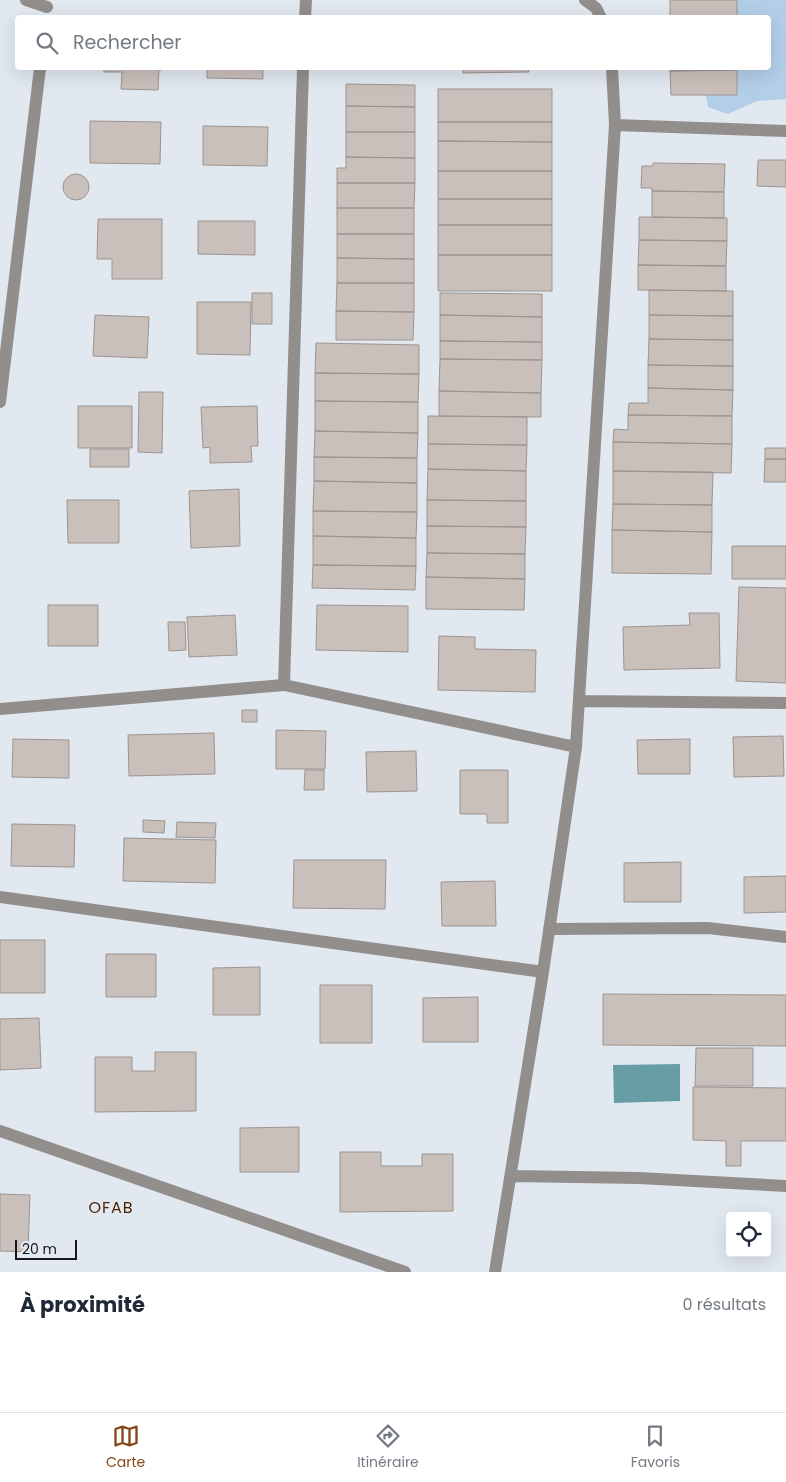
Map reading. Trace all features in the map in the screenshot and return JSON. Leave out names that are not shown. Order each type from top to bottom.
[{"type":"street","points":[[26,0],[48,8]]},
{"type":"street","points":[[305,15],[306,0]]},
{"type":"street","points":[[585,0],[596,8],[600,15]]},
{"type":"street","points":[[0,402],[4,328],[40,70]]},
{"type":"street","points":[[284,685],[303,70]]},
{"type":"street","points":[[495,1272],[543,972],[576,747],[615,125],[612,70]]},
{"type":"street","points":[[615,125],[786,131]]},
{"type":"street","points":[[0,709],[284,685],[576,747]]},
{"type":"street","points":[[579,701],[786,703]]},
{"type":"street","points":[[0,897],[543,972]]},
{"type":"street","points":[[549,929],[708,928],[786,937]]},
{"type":"street","points":[[0,1130],[405,1272]]},
{"type":"street","points":[[511,1176],[639,1178],[786,1186]]},
{"type":"shaded area","points":[[688,0],[786,0],[786,99],[757,101],[728,114],[708,107],[701,70],[771,70],[771,15],[692,15]]},
{"type":"shaded area","points":[[680,1064],[680,1101],[614,1103],[613,1065]]},
{"type":"building","points":[[670,0],[737,0],[737,15],[670,15]]},
{"type":"building","points":[[104,70],[159,70],[158,90],[121,89],[122,72],[104,72]]},
{"type":"building","points":[[207,70],[263,70],[263,79],[207,78]]},
{"type":"building","points":[[463,70],[528,70],[529,72],[463,73]]},
{"type":"building","points":[[670,70],[737,70],[670,71]]},
{"type":"building","points":[[737,70],[737,95],[671,95],[670,71]]},
{"type":"building","points":[[346,84],[415,85],[415,107],[346,106]]},
{"type":"building","points":[[438,89],[552,89],[552,122],[438,122]]},
{"type":"building","points":[[346,106],[415,107],[415,132],[346,132]]},
{"type":"building","points":[[90,121],[161,122],[160,164],[90,163]]},
{"type":"building","points":[[438,122],[552,122],[552,142],[438,141]]},
{"type":"building","points":[[203,126],[268,127],[267,166],[203,165]]},
{"type":"building","points":[[346,132],[415,132],[415,158],[346,157]]},
{"type":"building","points":[[438,141],[552,142],[552,171],[438,171]]},
{"type":"building","points":[[346,157],[415,158],[415,183],[337,183],[337,168],[346,168]]},
{"type":"building","points":[[758,160],[786,160],[786,187],[757,186]]},
{"type":"building","points":[[653,163],[725,164],[724,192],[652,191],[652,188],[641,188],[642,166],[653,166]]},
{"type":"building","points":[[438,171],[552,171],[552,199],[438,199]]},
{"type":"building","points":[[76,174],[85,178],[89,187],[85,196],[76,200],[67,196],[63,187],[67,178]]},
{"type":"building","points":[[337,183],[415,183],[414,208],[337,208]]},
{"type":"building","points":[[652,191],[724,192],[724,218],[652,217]]},
{"type":"building","points":[[438,199],[552,199],[552,225],[438,225]]},
{"type":"building","points":[[337,208],[414,208],[414,234],[337,234]]},
{"type":"building","points":[[639,217],[727,218],[727,241],[639,240]]},
{"type":"building","points":[[98,219],[162,219],[162,279],[112,279],[112,259],[97,259]]},
{"type":"building","points":[[198,221],[255,221],[255,255],[198,254]]},
{"type":"building","points":[[438,225],[552,225],[552,255],[438,255]]},
{"type":"building","points":[[337,234],[414,234],[414,259],[337,258]]},
{"type":"building","points":[[639,240],[727,241],[726,266],[638,265]]},
{"type":"building","points":[[438,255],[552,255],[552,291],[438,291]]},
{"type":"building","points":[[337,258],[414,259],[414,283],[337,283]]},
{"type":"building","points":[[638,265],[726,266],[726,291],[638,290]]},
{"type":"building","points":[[337,283],[414,283],[414,312],[336,311]]},
{"type":"building","points":[[649,290],[733,291],[733,316],[649,315]]},
{"type":"building","points":[[252,293],[272,293],[272,324],[252,324]]},
{"type":"building","points":[[440,293],[542,294],[542,317],[440,315]]},
{"type":"building","points":[[197,302],[251,302],[250,355],[197,354]]},
{"type":"building","points":[[336,311],[414,312],[413,340],[336,340]]},
{"type":"building","points":[[95,315],[149,317],[147,358],[93,356]]},
{"type":"building","points":[[440,315],[542,317],[542,342],[440,341]]},
{"type":"building","points":[[649,315],[733,316],[733,340],[649,339]]},
{"type":"building","points":[[649,339],[733,340],[733,366],[648,365]]},
{"type":"building","points":[[440,341],[542,342],[542,360],[440,359]]},
{"type":"building","points":[[316,343],[419,345],[419,374],[315,373]]},
{"type":"building","points":[[440,359],[542,360],[541,393],[439,391]]},
{"type":"building","points":[[648,365],[733,366],[733,390],[648,388]]},
{"type":"building","points":[[315,373],[419,374],[418,402],[315,401]]},
{"type":"building","points":[[648,388],[733,390],[732,416],[628,415],[629,403],[648,403]]},
{"type":"building","points":[[439,391],[541,393],[541,417],[439,416]]},
{"type":"building","points":[[139,392],[163,392],[162,453],[138,452]]},
{"type":"building","points":[[315,401],[418,402],[418,433],[315,431]]},
{"type":"building","points":[[78,406],[132,406],[132,448],[78,448]]},
{"type":"building","points":[[257,406],[258,446],[251,446],[252,462],[210,463],[210,447],[203,448],[201,407]]},
{"type":"building","points":[[628,415],[732,416],[732,444],[613,442],[614,429],[628,430]]},
{"type":"building","points":[[428,416],[527,417],[527,445],[428,444]]},
{"type":"building","points":[[315,431],[418,433],[417,458],[314,457]]},
{"type":"building","points":[[613,442],[732,444],[731,473],[613,471]]},
{"type":"building","points":[[428,444],[527,445],[526,471],[428,469]]},
{"type":"building","points":[[765,448],[786,448],[786,459],[765,459]]},
{"type":"building","points":[[90,449],[129,449],[129,467],[90,467]]},
{"type":"building","points":[[314,457],[417,458],[417,483],[314,481]]},
{"type":"building","points":[[765,459],[786,459],[786,482],[764,482]]},
{"type":"building","points":[[428,469],[526,471],[526,501],[427,500]]},
{"type":"building","points":[[613,471],[713,472],[712,505],[613,504]]},
{"type":"building","points":[[314,481],[417,483],[417,512],[313,511]]},
{"type":"building","points":[[239,489],[240,546],[191,548],[189,491]]},
{"type":"building","points":[[67,500],[119,500],[119,543],[68,543]]},
{"type":"building","points":[[427,500],[526,501],[526,527],[427,526]]},
{"type":"building","points":[[613,504],[712,505],[712,532],[612,530]]},
{"type":"building","points":[[313,511],[417,512],[416,538],[313,536]]},
{"type":"building","points":[[427,526],[526,527],[525,554],[427,553]]},
{"type":"building","points":[[612,530],[712,532],[711,574],[612,573]]},
{"type":"building","points":[[313,536],[416,538],[416,566],[313,565]]},
{"type":"building","points":[[732,546],[786,546],[786,579],[732,579]]},
{"type":"building","points":[[427,553],[525,554],[525,579],[426,577]]},
{"type":"building","points":[[313,565],[416,566],[415,590],[312,588]]},
{"type":"building","points":[[426,577],[525,579],[524,610],[426,609]]},
{"type":"building","points":[[739,587],[786,588],[786,683],[736,681]]},
{"type":"building","points":[[48,605],[98,605],[98,646],[48,646]]},
{"type":"building","points":[[317,605],[408,606],[408,652],[316,650]]},
{"type":"building","points":[[689,613],[719,613],[720,668],[624,670],[623,627],[690,625]]},
{"type":"building","points":[[235,615],[237,655],[189,657],[187,617]]},
{"type":"building","points":[[168,622],[185,622],[186,650],[169,651]]},
{"type":"building","points":[[439,636],[475,637],[475,649],[536,650],[535,692],[438,690]]},
{"type":"building","points":[[242,710],[257,710],[257,722],[242,722]]},
{"type":"building","points":[[276,730],[326,731],[325,769],[276,769]]},
{"type":"building","points":[[214,733],[215,774],[129,776],[128,735]]},
{"type":"building","points":[[783,736],[784,776],[734,777],[733,737]]},
{"type":"building","points":[[13,739],[69,740],[69,778],[12,777]]},
{"type":"building","points":[[690,739],[690,774],[638,774],[637,740]]},
{"type":"building","points":[[416,751],[417,791],[367,792],[366,752]]},
{"type":"building","points":[[305,770],[324,770],[324,790],[304,790]]},
{"type":"building","points":[[460,770],[508,770],[508,823],[487,823],[487,814],[460,814]]},
{"type":"building","points":[[143,820],[165,821],[164,833],[143,832]]},
{"type":"building","points":[[177,822],[216,823],[215,838],[176,837]]},
{"type":"building","points":[[12,824],[75,825],[74,867],[11,866]]},
{"type":"building","points":[[124,838],[216,840],[215,883],[123,881]]},
{"type":"building","points":[[294,860],[386,860],[385,909],[293,908]]},
{"type":"building","points":[[681,862],[681,902],[624,902],[624,863]]},
{"type":"building","points":[[786,876],[786,912],[744,913],[744,877]]},
{"type":"building","points":[[495,881],[496,926],[442,926],[441,882]]},
{"type":"building","points":[[0,940],[45,940],[45,993],[0,993]]},
{"type":"building","points":[[106,954],[156,954],[156,997],[106,997]]},
{"type":"building","points":[[260,967],[260,1015],[213,1015],[213,968]]},
{"type":"building","points":[[320,985],[372,985],[372,1043],[320,1043]]},
{"type":"building","points":[[603,994],[786,995],[786,1046],[603,1045]]},
{"type":"building","points":[[478,997],[478,1042],[423,1042],[423,998]]},
{"type":"building","points":[[39,1018],[41,1068],[0,1070],[0,1019]]},
{"type":"building","points":[[696,1048],[753,1048],[753,1086],[695,1086]]},
{"type":"building","points":[[155,1052],[196,1052],[196,1111],[95,1112],[95,1057],[132,1057],[132,1071],[155,1071]]},
{"type":"building","points":[[693,1087],[786,1088],[786,1141],[741,1141],[741,1166],[726,1166],[726,1141],[693,1140]]},
{"type":"building","points":[[299,1127],[299,1172],[240,1172],[240,1128]]},
{"type":"building","points":[[340,1152],[381,1152],[381,1166],[422,1166],[422,1154],[453,1154],[453,1211],[340,1212]]},
{"type":"building","points":[[0,1194],[30,1195],[28,1252],[0,1251]]},
{"type":"district","name":"OFAB","points":[[111,1207]]}]
